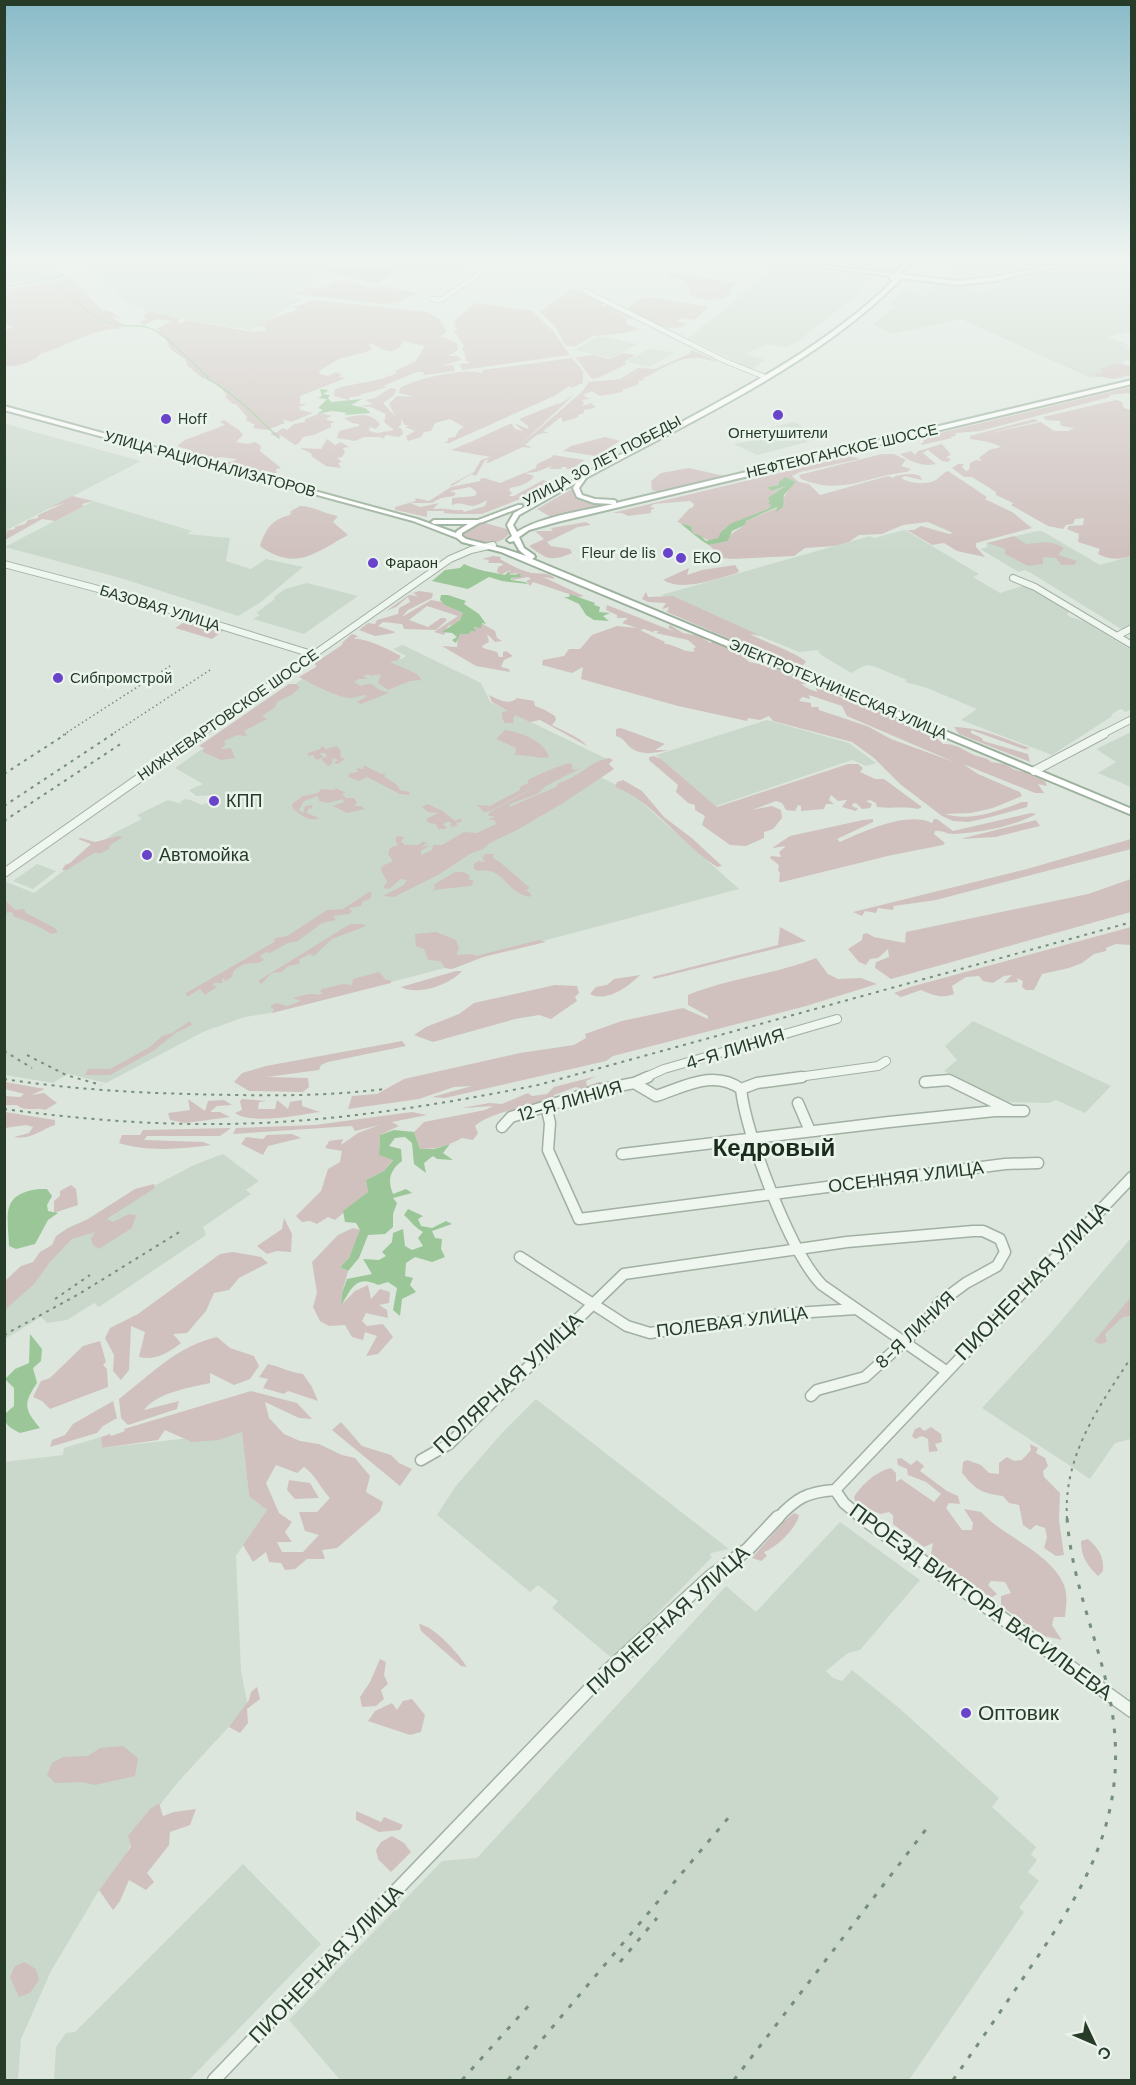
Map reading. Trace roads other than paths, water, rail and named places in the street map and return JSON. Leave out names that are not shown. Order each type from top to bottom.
[{"type":"main road","name":"УЛИЦА 30 ЛЕТ ПОБЕДЫ","points":[[512,532],[516,514],[733,396],[790,358]]},
{"type":"main road","name":"УЛИЦА 30 ЛЕТ ПОБЕДЫ","points":[[478,522],[526,503],[763,377]]},
{"type":"main road","name":"НЕФТЕЮГАНСКОЕ ШОССЕ","points":[[553,520],[1131,382]]},
{"type":"main road","name":"УЛИЦА РАЦИОНАЛИЗАТОРОВ","points":[[4,408],[415,520]]},
{"type":"main road","points":[[585,477],[576,488],[579,496],[599,501],[638,500]]},
{"type":"main road","points":[[415,520],[443,523],[502,523],[512,532],[520,549],[544,566]]},
{"type":"main road","points":[[415,520],[480,546],[503,550],[544,566]]},
{"type":"main road","points":[[512,532],[553,520]]},
{"type":"main road","points":[[480,546],[493,545],[512,532],[553,520]]},
{"type":"main road","points":[[460,538],[461,530],[478,522]]},
{"type":"main road","name":"ЭЛЕКТРОТЕХНИЧЕСКАЯ УЛИЦА","points":[[544,566],[1131,812]]},
{"type":"street","points":[[720,358],[763,377]]},
{"type":"street","points":[[452,558],[461,548],[460,538]]},
{"type":"street","points":[[452,558],[480,546]]},
{"type":"street","name":"НИЖНЕВАРТОВСКОЕ ШОССЕ","points":[[4,873],[452,558]]},
{"type":"street","name":"БАЗОВАЯ УЛИЦА","points":[[4,564],[121,595],[315,655]]},
{"type":"street","points":[[1013,578],[1035,587],[1131,645]]},
{"type":"street","points":[[1117,636],[1131,628]]},
{"type":"street","points":[[1034,771],[1131,719]]},
{"type":"street","name":"4-Я ЛИНИЯ","points":[[634,1083],[664,1069],[837,1018]]},
{"type":"street","points":[[775,1195],[741,1103],[741,1089],[757,1083],[878,1066],[886,1061]]},
{"type":"street","name":"12-Я ЛИНИЯ","points":[[502,1127],[511,1117],[598,1090],[634,1083],[656,1096],[689,1084],[711,1080],[730,1082],[741,1089]]},
{"type":"street","points":[[925,1082],[949,1080],[1011,1110]]},
{"type":"street","points":[[798,1103],[806,1132]]},
{"type":"street","name":"ОСЕННЯЯ УЛИЦА","points":[[546,1106],[550,1123],[548,1150],[579,1219],[1005,1164],[1038,1163]]},
{"type":"street","points":[[622,1154],[1011,1110],[1024,1111]]},
{"type":"street","name":"ПИОНЕРНАЯ УЛИЦА","points":[[214,2080],[606,1672],[711,1576],[748,1549],[792,1503],[812,1492],[835,1490],[1131,1177]]},
{"type":"street","name":"ПОЛЕВАЯ УЛИЦА","points":[[775,1195],[798,1250],[809,1271],[822,1285],[946,1371]]},
{"type":"street","name":"ПОЛЯРНАЯ УЛИЦА","points":[[421,1460],[449,1444],[615,1281],[631,1272],[847,1242],[973,1231],[993,1234],[1004,1245]]},
{"type":"street","name":"8-Я ЛИНИЯ","points":[[811,1396],[818,1390],[865,1377],[926,1322],[939,1303],[966,1283],[997,1266],[1003,1259],[1004,1245]]},
{"type":"street","name":"ПОЛЕВАЯ УЛИЦА","points":[[520,1257],[627,1326],[650,1333],[781,1314],[856,1309]]},
{"type":"street","name":"ПРОЕЗД ВИКТОРА ВАСИЛЬЕВА","points":[[835,1490],[844,1503],[862,1519],[1131,1711]]},
{"type":"waterway","points":[[188,358],[208,377],[206,378],[235,397],[279,438]]},
{"type":"railway","points":[[63,735],[170,666]]},
{"type":"railway","points":[[111,735],[210,670]]},
{"type":"railway","points":[[4,774],[66,734]]},
{"type":"railway","points":[[4,806],[113,734]]},
{"type":"railway","points":[[4,821],[122,743]]},
{"type":"railway","points":[[4,1109],[129,1122],[246,1124],[330,1118],[455,1101],[538,1085],[1132,922]]},
{"type":"railway","points":[[4,1051],[32,1068]]},
{"type":"railway","points":[[27,1055],[66,1075],[101,1085]]},
{"type":"railway","points":[[4,1079],[91,1089],[179,1094],[293,1095],[385,1089]]},
{"type":"railway","points":[[4,1335],[79,1294],[181,1231]]},
{"type":"railway","points":[[55,1299],[90,1275]]},
{"type":"railway","points":[[1067,1517],[1067,1496],[1077,1453],[1096,1413],[1132,1356]]},
{"type":"railway","points":[[953,2080],[1072,1903],[1101,1840],[1110,1807],[1115,1772],[1115,1735],[1109,1694],[1073,1562],[1067,1517]]},
{"type":"railway","points":[[508,2080],[729,1817]]},
{"type":"railway","points":[[734,2080],[927,1828]]},
{"type":"railway","points":[[620,1962],[657,1918]]},
{"type":"railway","points":[[462,2080],[532,2002]]},
{"type":"place","name":"Огнетушители","points":[[778,415]]},
{"type":"place","name":"Hoff","points":[[166,419]]},
{"type":"place","name":"Fleur de lis","points":[[668,553]]},
{"type":"place","name":"EKO","points":[[681,558]]},
{"type":"place","name":"Фараон","points":[[373,563]]},
{"type":"place","name":"Сибпромстрой","points":[[58,678]]},
{"type":"place","name":"КПП","points":[[214,801]]},
{"type":"place","name":"Автомойка","points":[[147,855]]},
{"type":"place","name":"Оптовик","points":[[966,1713]]},
{"type":"district","name":"Кедровый","points":[[774,1147]]}]
